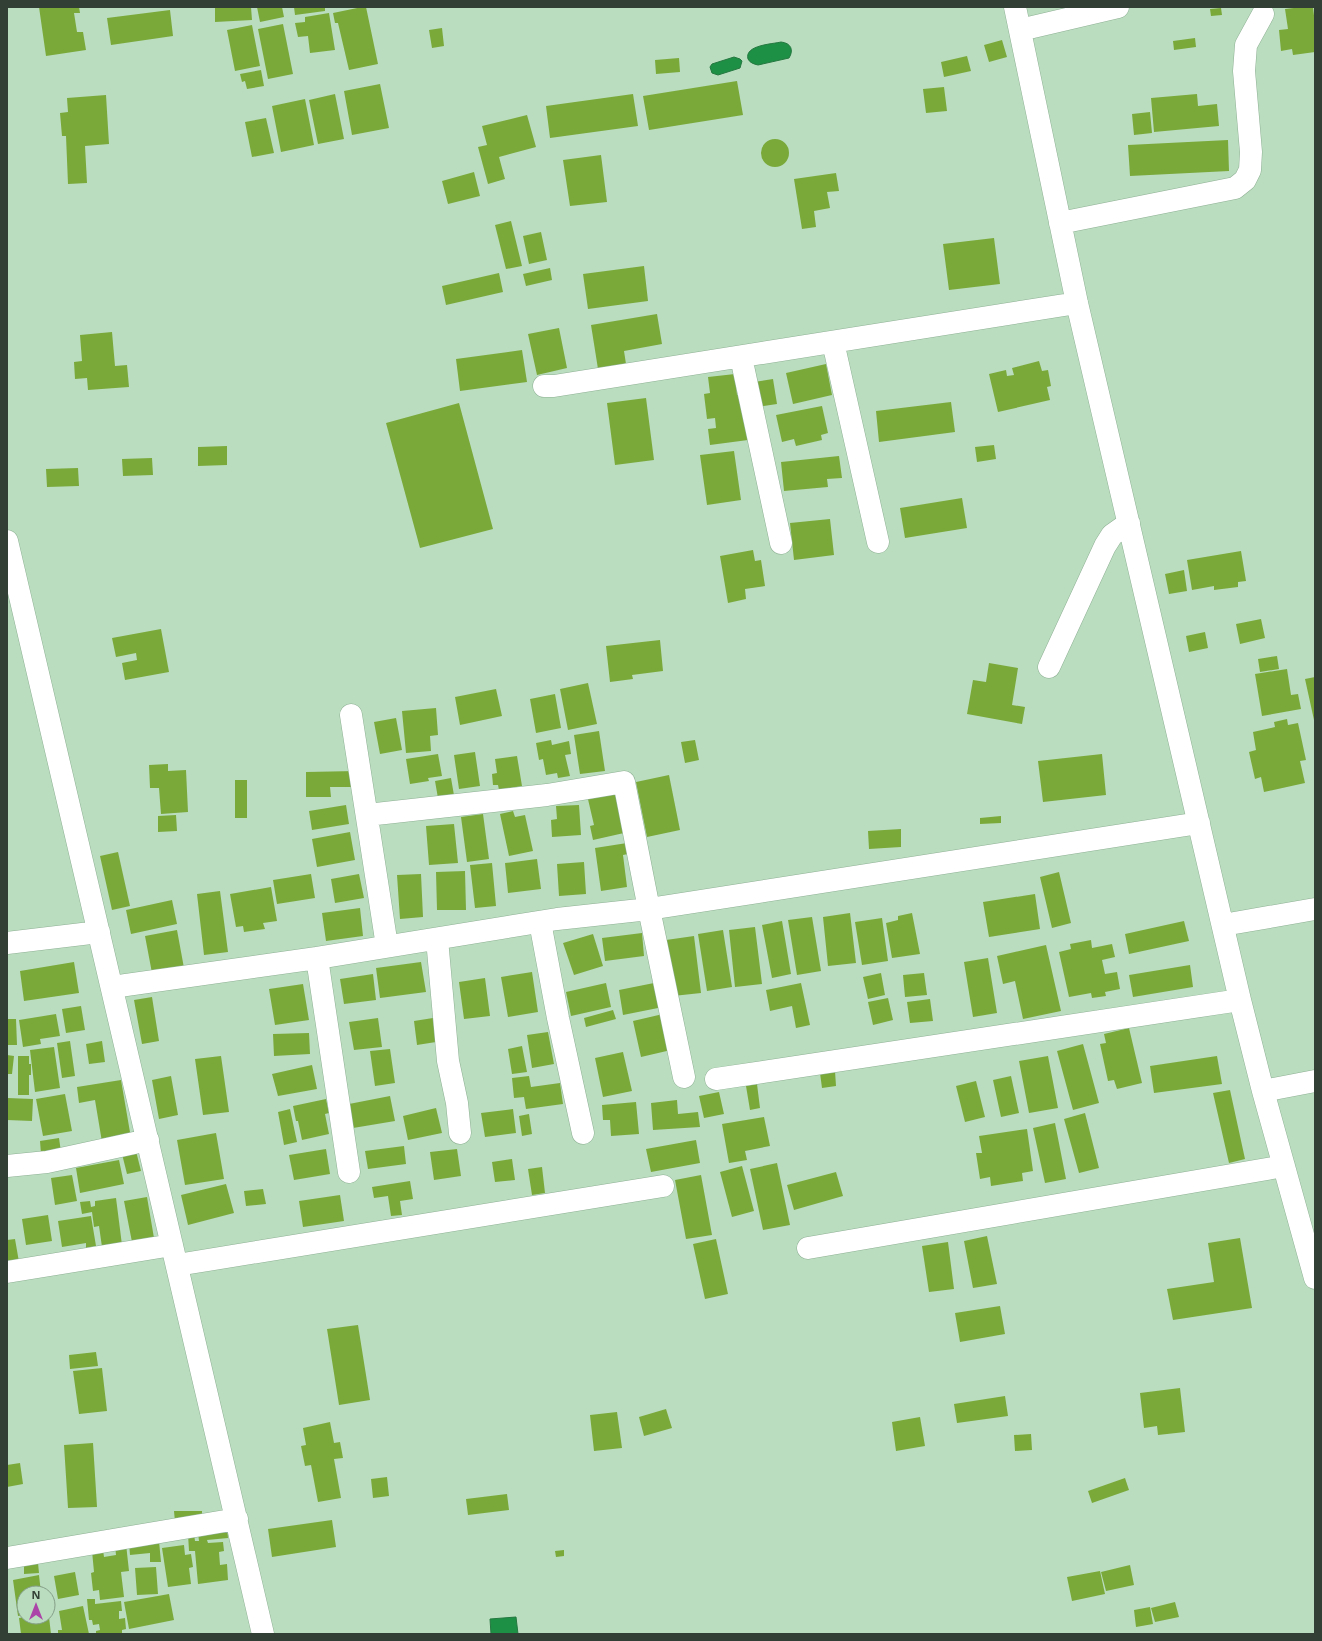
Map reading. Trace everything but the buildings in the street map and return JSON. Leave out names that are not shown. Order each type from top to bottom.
[{"type":"street","points":[[1015,7],[1077,302],[1240,1000],[1263,1091],[1315,1278]]},
{"type":"street","points":[[1020,30],[1118,7]]},
{"type":"street","points":[[1060,223],[1235,188],[1245,180],[1250,170],[1251,152],[1244,71],[1246,45],[1263,14]]},
{"type":"street","points":[[544,386],[554,386],[741,357],[1077,302]]},
{"type":"street","points":[[833,342],[878,542]]},
{"type":"street","points":[[741,357],[781,543]]},
{"type":"street","points":[[1049,667],[1105,546],[1112,535],[1129,523]]},
{"type":"street","points":[[7,541],[237,1519],[257,1633]]},
{"type":"street","points":[[351,715],[387,946]]},
{"type":"street","points":[[367,815],[547,795],[624,782],[684,1077]]},
{"type":"street","points":[[112,987],[317,958],[540,922],[649,909],[1199,823]]},
{"type":"street","points":[[1223,926],[1315,909]]},
{"type":"street","points":[[540,922],[558,1018],[583,1132]]},
{"type":"street","points":[[7,943],[99,932]]},
{"type":"street","points":[[438,939],[448,1061],[457,1103],[460,1133]]},
{"type":"street","points":[[317,958],[349,1172]]},
{"type":"street","points":[[716,1079],[1240,1000]]},
{"type":"street","points":[[1263,1091],[1315,1081]]},
{"type":"street","points":[[7,1166],[47,1162],[148,1140]]},
{"type":"street","points":[[808,1248],[1284,1166]]},
{"type":"street","points":[[7,1272],[174,1255],[663,1186]]},
{"type":"street","points":[[7,1558],[237,1519]]},
{"type":"shaded area","points":[[781,42],[791,47],[791,55],[789,58],[758,65],[754,64],[748,59],[748,54],[755,48]]},
{"type":"shaded area","points":[[734,57],[742,61],[740,68],[718,75],[712,73],[710,67],[712,64]]},
{"type":"shaded area","points":[[516,1617],[518,1634],[491,1634],[490,1619]]}]
